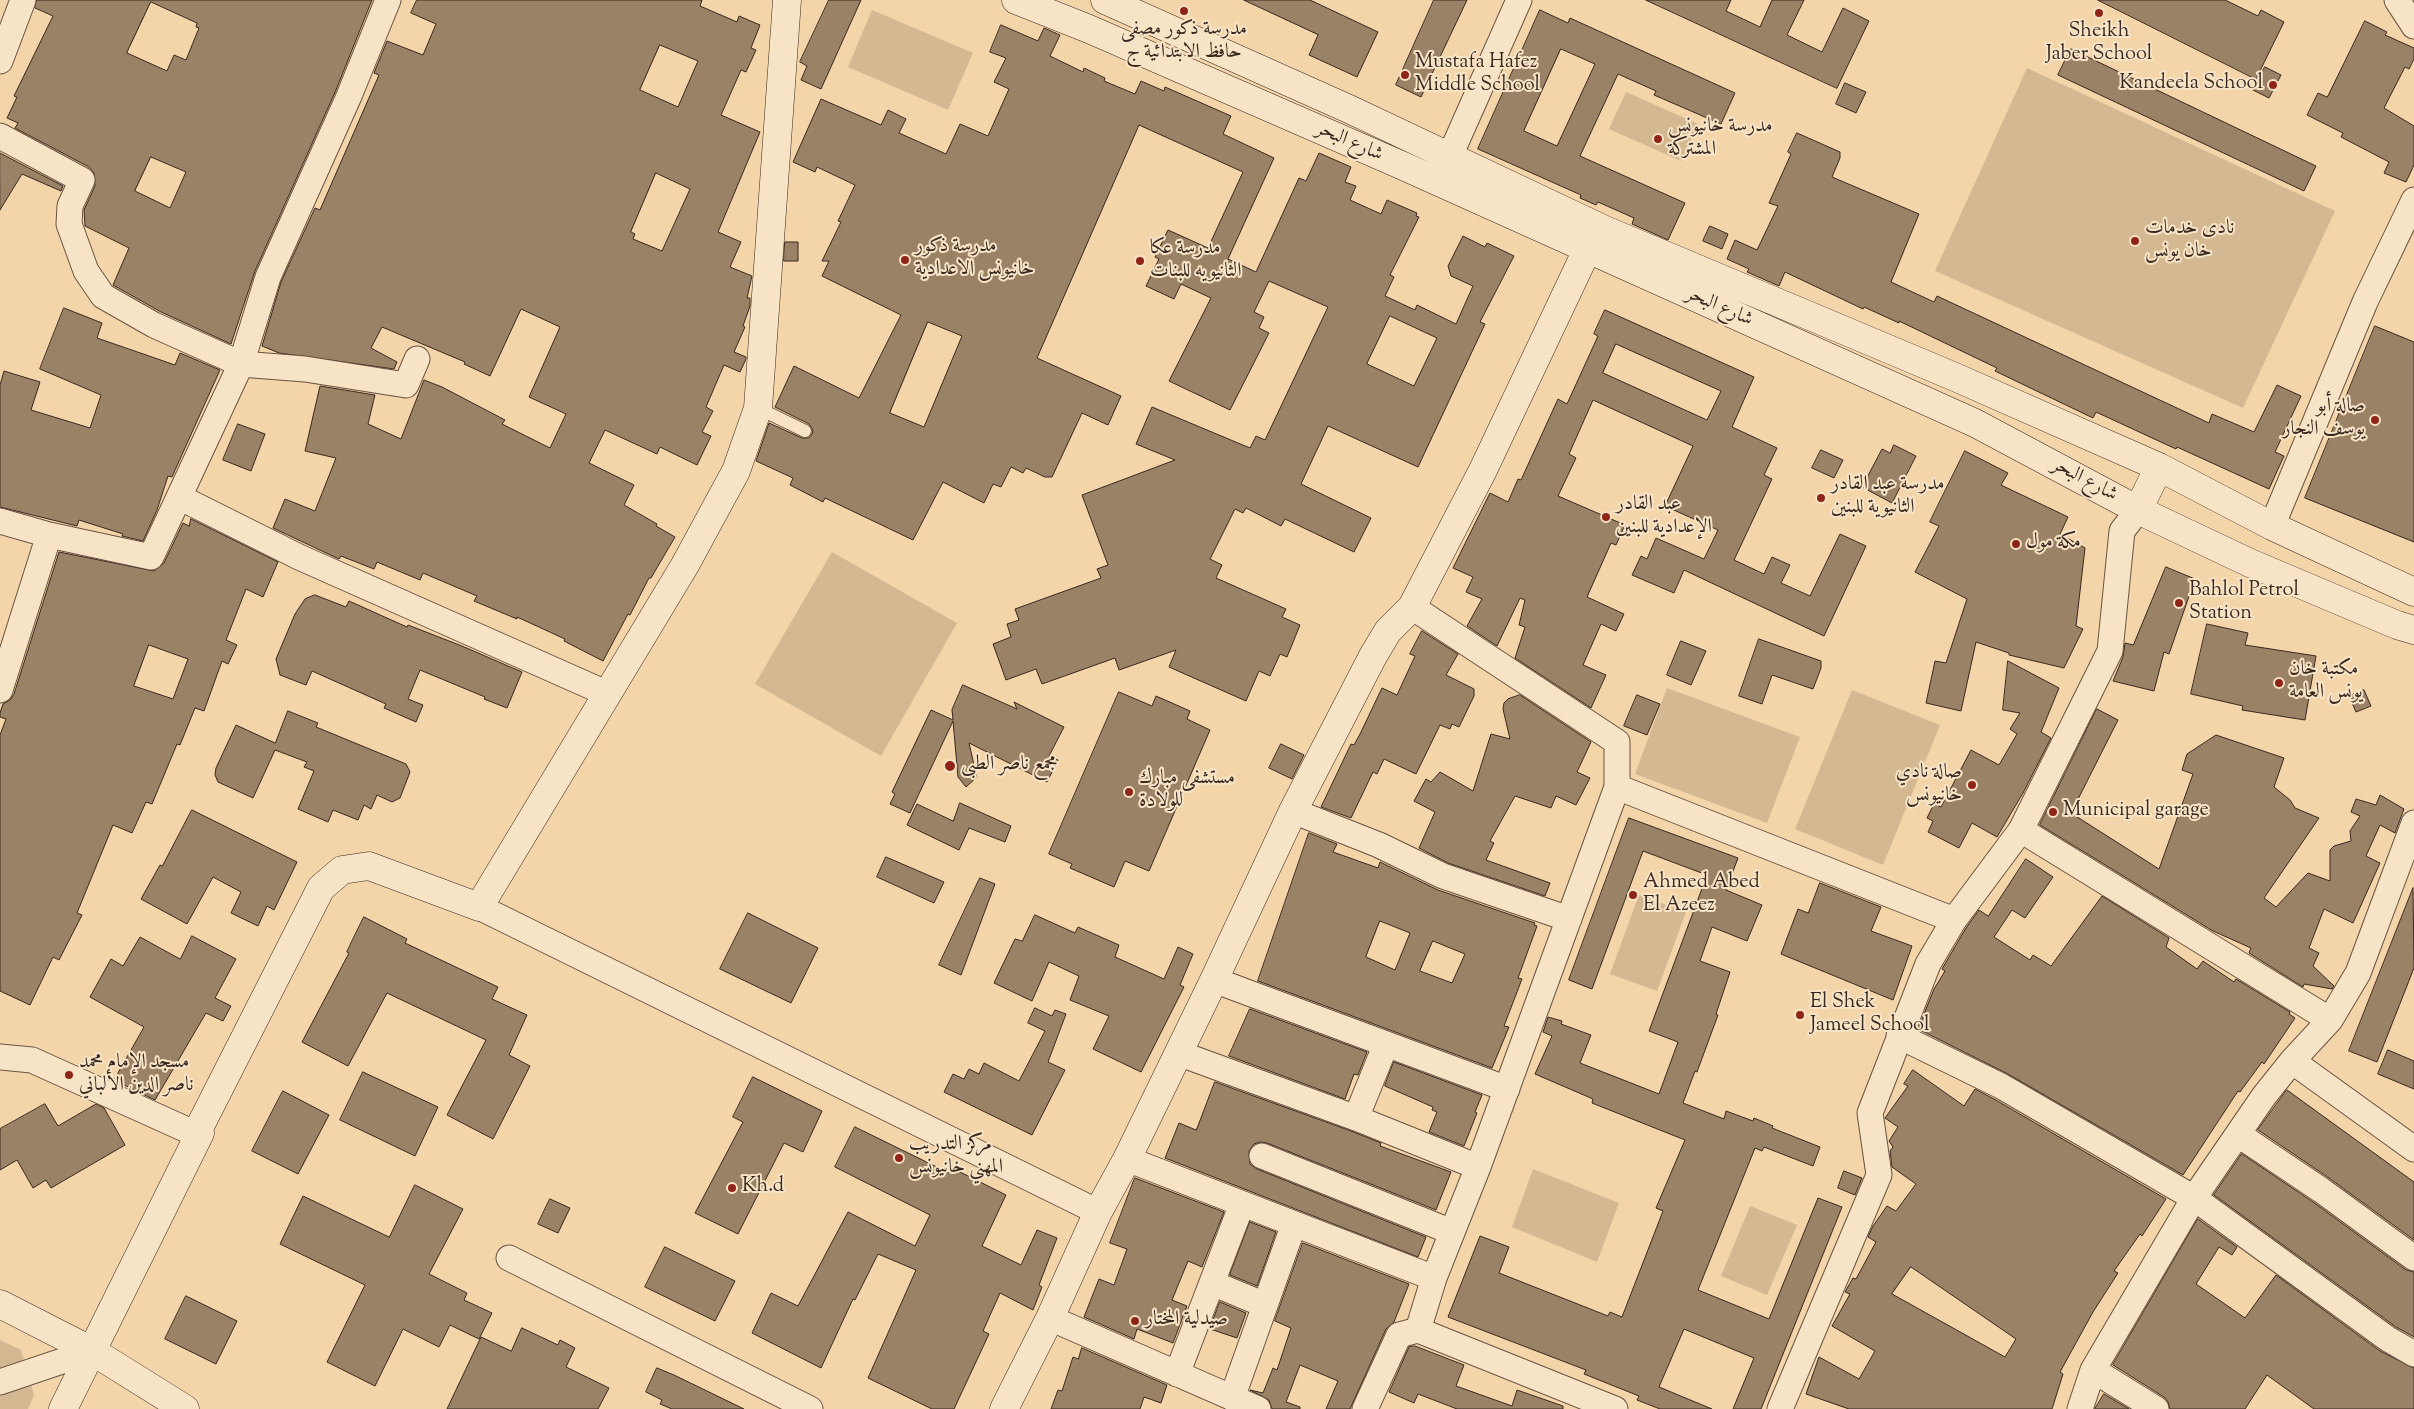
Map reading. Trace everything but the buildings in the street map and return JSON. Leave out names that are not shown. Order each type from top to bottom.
[{"type":"street","points":[[0,60],[23,0]]},
{"type":"street","points":[[0,521],[49,535],[152,557],[241,364],[268,276],[349,96],[388,0]]},
{"type":"street","points":[[479,907],[608,694],[723,497],[736,471],[758,408],[787,0]]},
{"type":"street","name":"شارع البحر","points":[[1016,0],[1223,87],[1976,423],[2138,510],[2250,563],[2397,625],[2414,630]]},
{"type":"street","name":"شارع البحر","points":[[1105,0],[1349,110],[1605,230],[1955,377],[2159,468],[2272,526],[2414,592]]},
{"type":"street","points":[[1449,158],[1519,0]]},
{"type":"street","points":[[2397,0],[2414,26]]},
{"type":"street","points":[[0,136],[82,180],[70,206],[69,224],[86,271],[103,296],[154,325],[241,364],[305,369],[406,385],[418,359]]},
{"type":"street","points":[[2272,526],[2365,302],[2414,200]]},
{"type":"street","points":[[1004,1409],[1050,1318],[1098,1212],[1127,1159],[1214,980],[1292,811],[1373,656],[1388,631],[1412,607],[1483,470],[1586,250]]},
{"type":"street","points":[[1780,1409],[1879,1175],[1870,1113],[1899,1036],[1928,964],[1954,920],[2021,830],[2110,651],[2122,531],[2138,510],[2159,468]]},
{"type":"street","points":[[179,497],[299,557],[608,694]]},
{"type":"street","points":[[0,690],[49,535]]},
{"type":"street","points":[[1412,607],[1617,742],[1617,787],[1478,1167],[1434,1278],[1418,1330]]},
{"type":"street","points":[[1617,787],[1954,920]]},
{"type":"street","points":[[1292,811],[1379,845],[1443,876],[1569,919]]},
{"type":"street","points":[[2080,1409],[2093,1370],[2194,1198],[2264,1096],[2292,1061],[2330,1020],[2358,972],[2414,823]]},
{"type":"street","points":[[2021,830],[2330,1020]]},
{"type":"street","points":[[196,1134],[321,888],[342,870],[369,866],[479,907],[1098,1212]]},
{"type":"street","points":[[1214,980],[1507,1089]]},
{"type":"street","points":[[1899,1036],[2001,1086],[2194,1198],[2388,1339],[2414,1354]]},
{"type":"street","points":[[1356,1118],[1386,1044]]},
{"type":"street","points":[[1178,1053],[1356,1118],[1478,1167]]},
{"type":"street","points":[[0,1057],[32,1060],[196,1134],[200,1133],[63,1409]]},
{"type":"street","points":[[2292,1061],[2414,1149]]},
{"type":"street","points":[[2239,1135],[2321,1190],[2414,1258]]},
{"type":"street","points":[[1262,1156],[1452,1232]]},
{"type":"street","points":[[1127,1159],[1434,1278]]},
{"type":"street","points":[[1178,1374],[1242,1204]]},
{"type":"street","points":[[1232,1398],[1294,1224]]},
{"type":"street","points":[[509,1258],[810,1409]]},
{"type":"street","points":[[1212,1283],[1265,1305]]},
{"type":"street","points":[[0,1304],[92,1351],[186,1409]]},
{"type":"street","points":[[1050,1318],[1258,1409]]},
{"type":"street","points":[[1372,1407],[1399,1336],[1418,1330],[1614,1409]]},
{"type":"street","points":[[0,1382],[92,1351]]},
{"type":"street","points":[[2093,1370],[2156,1409]]},
{"type":"lane","points":[[758,408],[804,431]]},
{"type":"shaded area","points":[[872,10],[973,53],[948,110],[848,67]]},
{"type":"shaded area","name":"نادى خدمات خان يونس","points":[[2027,68],[2335,211],[2243,408],[1935,271]]},
{"type":"shaded area","points":[[1626,92],[1698,124],[1681,161],[1609,129]]},
{"type":"shaded area","points":[[832,552],[957,623],[881,756],[755,684]]},
{"type":"shaded area","points":[[1667,688],[1800,737],[1767,823],[1635,774]]},
{"type":"shaded area","points":[[1852,690],[1940,725],[1883,865],[1795,829]]},
{"type":"shaded area","points":[[1639,895],[1686,912],[1657,991],[1610,974]]},
{"type":"shaded area","points":[[1533,1169],[1619,1203],[1597,1262],[1512,1227]]},
{"type":"shaded area","points":[[1750,1206],[1797,1225],[1767,1295],[1721,1276]]},
{"type":"shaded area","points":[[0,1340],[21,1350],[34,1395],[28,1409],[0,1409]]},
{"type":"place","name":"مدرسة ذكور مصفى حافظ الابتدائية ج","points":[[1184,11]]},
{"type":"place","name":"Sheikh Jaber School","points":[[2099,13]]},
{"type":"place","name":"Mustafa Hafez Middle School","points":[[1405,75]]},
{"type":"place","name":"Kandeela School","points":[[2273,85]]},
{"type":"place","name":"مدرسة خانيونس المشتركة","points":[[1658,139]]},
{"type":"place","name":"نادى خدمات خان يونس","points":[[2135,241]]},
{"type":"place","name":"مدرسة ذكور خانيونس الاعدادية","points":[[905,260]]},
{"type":"place","name":"مدرسة عكا الثانيويه للبنات","points":[[1140,261]]},
{"type":"place","name":"صالة أبو يوسف النجار","points":[[2375,420]]},
{"type":"place","name":"مدرسة عبد القادر الثانيوية للبنين","points":[[1821,498]]},
{"type":"place","name":"عبد القادر الإعدادية للبنين","points":[[1606,517]]},
{"type":"place","name":"مكة مول","points":[[2016,544]]},
{"type":"place","name":"Bahlol Petrol Station","points":[[2179,603]]},
{"type":"place","name":"مكتبة خان يونس العامة","points":[[2279,683]]},
{"type":"place","name":"مجمع ناصر الطبى","points":[[950,766]]},
{"type":"place","name":"صالة نادي خانيونس","points":[[1972,785]]},
{"type":"place","name":"مستشفى مبارك للولادة","points":[[1129,792]]},
{"type":"place","name":"Municipal garage","points":[[2053,812]]},
{"type":"place","name":"Ahmed Abed El Azeez","points":[[1633,895]]},
{"type":"place","name":"El Shek Jameel School","points":[[1800,1015]]},
{"type":"place","name":"مسجد الإمام محمد ناصر الدين الألباني","points":[[69,1075]]},
{"type":"place","name":"مركز التدريب المهني خانيونس","points":[[899,1158]]},
{"type":"place","name":"Kh.d","points":[[732,1188]]},
{"type":"place","name":"صيدلية المختار","points":[[1135,1321]]}]
